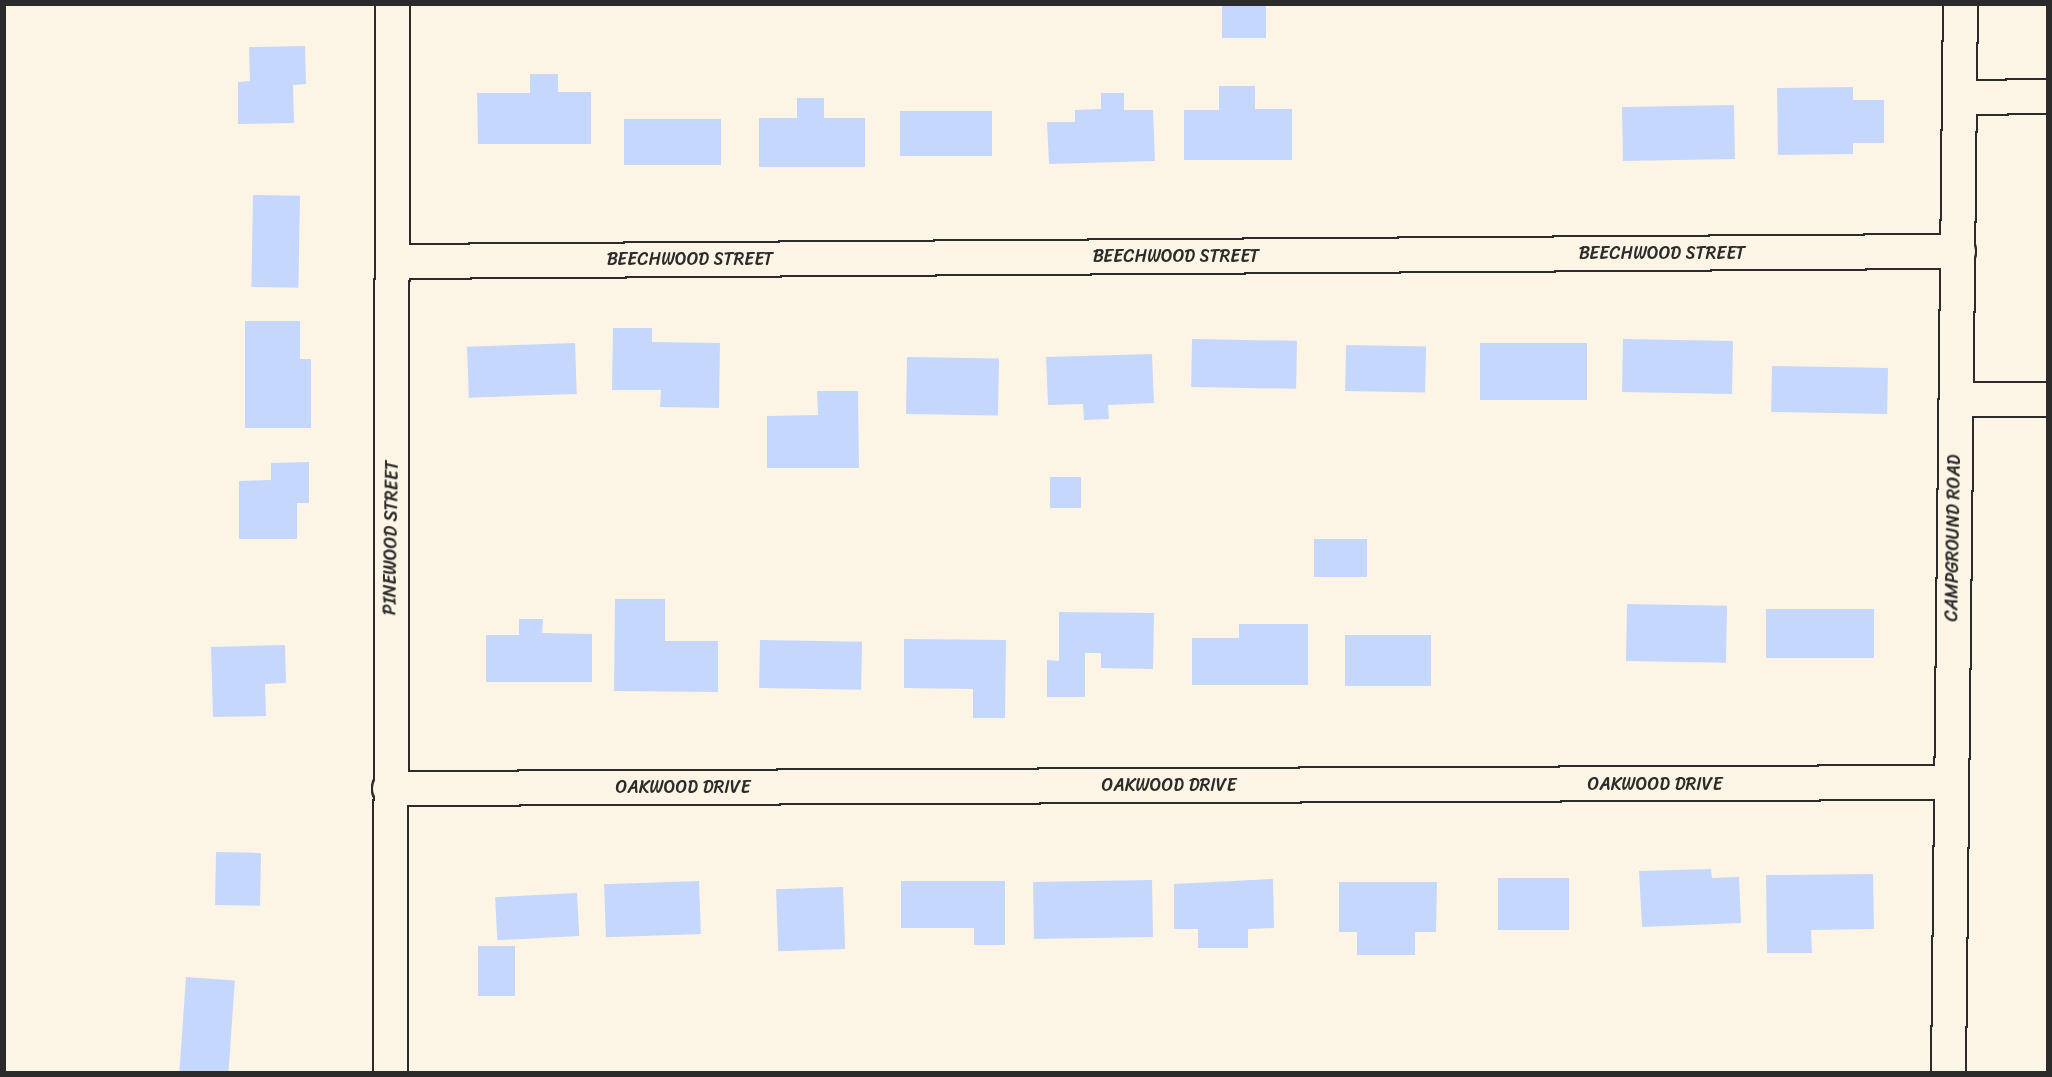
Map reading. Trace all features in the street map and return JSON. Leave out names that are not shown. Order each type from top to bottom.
[{"type":"street","name":"PINEWOOD STREET","points":[[390,1072],[389,788],[394,261],[392,4]]},
{"type":"street","name":"CAMPGROUND ROAD","points":[[1948,1072],[1949,782],[1960,4]]},
{"type":"street","points":[[1959,97],[2048,96]]},
{"type":"street","name":"BEECHWOOD STREET","points":[[394,261],[1958,251]]},
{"type":"street","points":[[1956,399],[2048,399]]},
{"type":"street","name":"OAKWOOD DRIVE","points":[[389,788],[1949,782]]},
{"type":"building","points":[[1222,4],[1266,4],[1266,38],[1222,38]]},
{"type":"building","points":[[305,46],[306,84],[293,85],[294,123],[238,124],[238,82],[250,81],[249,47]]},
{"type":"building","points":[[530,74],[558,74],[558,92],[591,92],[591,144],[478,144],[477,93],[530,93]]},
{"type":"building","points":[[1219,86],[1255,86],[1255,109],[1292,109],[1292,160],[1184,160],[1184,110],[1219,110]]},
{"type":"building","points":[[1853,87],[1853,100],[1884,100],[1884,143],[1853,143],[1853,154],[1778,155],[1777,88]]},
{"type":"building","points":[[1101,93],[1124,93],[1124,110],[1153,110],[1155,161],[1049,164],[1047,122],[1075,122],[1075,110],[1101,109]]},
{"type":"building","points":[[797,98],[824,98],[824,118],[865,118],[865,167],[759,167],[759,118],[797,118]]},
{"type":"building","points":[[1734,105],[1735,159],[1623,161],[1622,107]]},
{"type":"building","points":[[900,111],[992,111],[992,156],[900,156]]},
{"type":"building","points":[[624,119],[721,119],[721,165],[624,165]]},
{"type":"building","points":[[253,195],[300,196],[298,288],[251,287]]},
{"type":"building","points":[[245,321],[300,321],[300,359],[311,359],[311,428],[245,428]]},
{"type":"building","points":[[613,328],[652,328],[652,342],[720,343],[719,408],[660,407],[661,390],[612,390]]},
{"type":"building","points":[[1192,339],[1297,341],[1296,389],[1191,387]]},
{"type":"building","points":[[1623,339],[1733,341],[1732,394],[1622,392]]},
{"type":"building","points":[[575,343],[577,394],[469,398],[467,347]]},
{"type":"building","points":[[1480,343],[1587,343],[1587,400],[1480,400]]},
{"type":"building","points":[[1346,345],[1426,346],[1425,392],[1345,391]]},
{"type":"building","points":[[1152,354],[1154,403],[1108,405],[1109,419],[1084,420],[1083,404],[1048,405],[1046,357]]},
{"type":"building","points":[[907,357],[999,359],[998,416],[906,414]]},
{"type":"building","points":[[1772,366],[1888,368],[1887,414],[1771,412]]},
{"type":"building","points":[[817,391],[858,391],[859,468],[767,468],[767,416],[818,415]]},
{"type":"building","points":[[309,462],[309,503],[297,503],[297,539],[239,539],[239,481],[271,480],[271,463]]},
{"type":"building","points":[[1050,477],[1081,477],[1081,508],[1050,508]]},
{"type":"building","points":[[1314,539],[1367,539],[1367,577],[1314,577]]},
{"type":"building","points":[[615,599],[665,599],[665,641],[718,641],[718,692],[614,691]]},
{"type":"building","points":[[1627,604],[1727,606],[1726,663],[1626,661]]},
{"type":"building","points":[[1766,609],[1874,609],[1874,658],[1766,658]]},
{"type":"building","points":[[1059,612],[1154,613],[1153,669],[1101,668],[1101,653],[1085,653],[1085,697],[1047,697],[1047,660],[1059,661]]},
{"type":"building","points":[[519,619],[543,619],[542,633],[592,634],[592,682],[486,682],[486,635],[519,635]]},
{"type":"building","points":[[1239,624],[1308,624],[1308,685],[1192,685],[1192,638],[1239,638]]},
{"type":"building","points":[[1345,635],[1431,635],[1431,686],[1345,686]]},
{"type":"building","points":[[904,639],[1006,640],[1005,718],[973,718],[973,689],[904,688]]},
{"type":"building","points":[[760,640],[862,642],[861,690],[759,688]]},
{"type":"building","points":[[285,645],[286,683],[265,684],[266,716],[213,717],[211,647]]},
{"type":"building","points":[[216,852],[261,853],[260,906],[215,905]]},
{"type":"building","points":[[1711,869],[1712,878],[1739,877],[1741,923],[1642,927],[1639,871]]},
{"type":"building","points":[[1873,874],[1874,929],[1811,930],[1812,953],[1767,953],[1766,875]]},
{"type":"building","points":[[1498,878],[1569,878],[1569,930],[1498,930]]},
{"type":"building","points":[[1273,879],[1274,928],[1248,929],[1248,948],[1198,948],[1198,929],[1174,929],[1174,884]]},
{"type":"building","points":[[1152,880],[1153,937],[1034,939],[1033,882]]},
{"type":"building","points":[[699,881],[701,934],[606,937],[604,884]]},
{"type":"building","points":[[901,881],[1005,881],[1005,945],[974,945],[974,928],[901,928]]},
{"type":"building","points":[[1339,882],[1437,882],[1436,932],[1415,932],[1415,955],[1357,955],[1357,932],[1339,932]]},
{"type":"building","points":[[843,887],[845,949],[778,951],[776,889]]},
{"type":"building","points":[[577,893],[579,936],[497,940],[495,897]]},
{"type":"building","points":[[478,946],[515,946],[515,996],[478,996]]},
{"type":"building","points":[[186,977],[235,980],[228,1072],[179,1071]]}]
